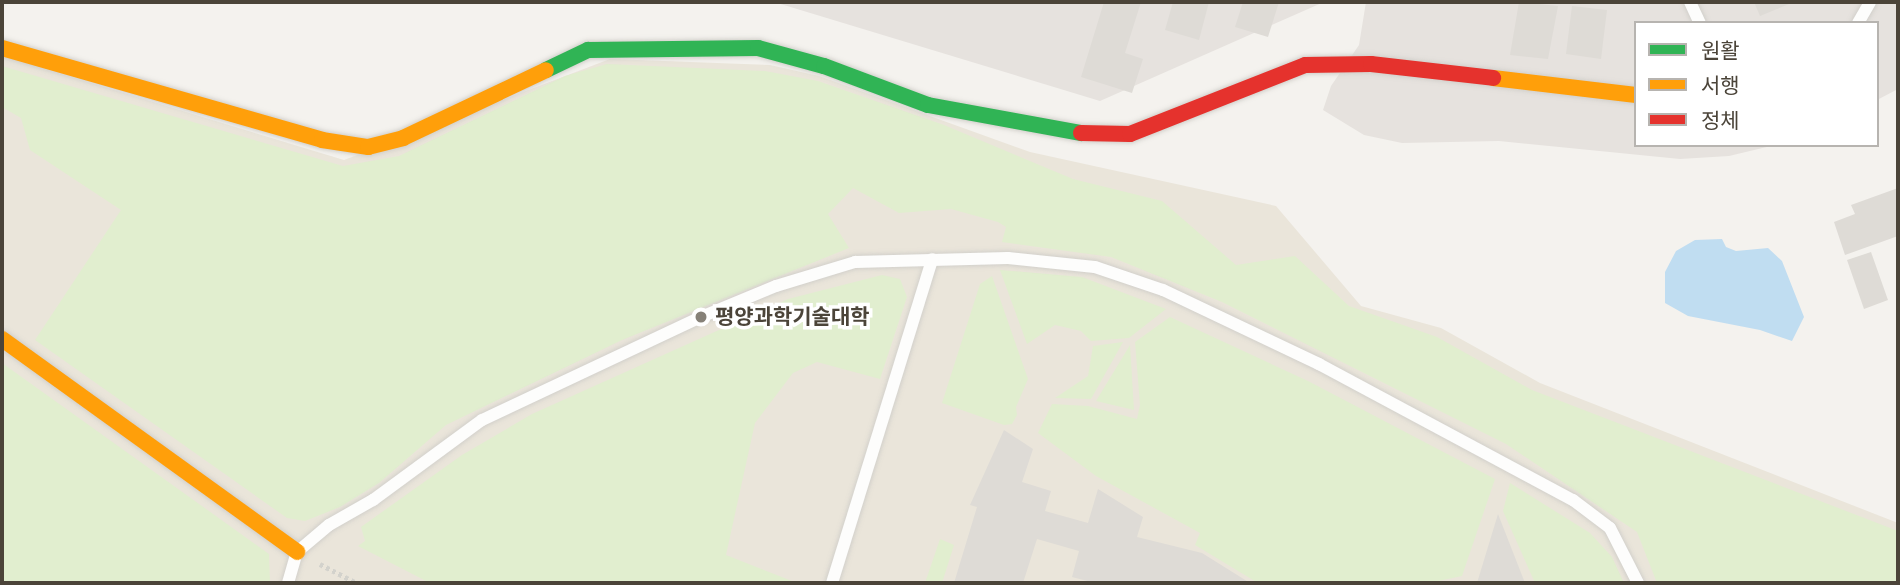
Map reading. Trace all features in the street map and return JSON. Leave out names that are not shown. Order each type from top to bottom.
[{"type":"street","points":[[2,48],[322,140],[368,147],[403,138],[588,50],[758,48],[824,66],[928,105],[1072,134],[1130,134],[1305,65],[1371,64],[1634,96]]},
{"type":"street","points":[[2,340],[297,552]]},
{"type":"lane","points":[[1690,2],[1699,21]]},
{"type":"lane","points":[[1859,21],[1870,2]]},
{"type":"lane","points":[[288,583],[297,552],[482,420],[701,317],[776,286],[855,262],[1008,258],[1095,267],[1163,290],[1319,364],[1573,500],[1610,527],[1639,583]]},
{"type":"lane","points":[[832,583],[932,259]]},
{"type":"path","points":[[297,552],[357,583]]},
{"type":"shaded area","points":[[774,2],[1324,2],[1100,101]]},
{"type":"shaded area","points":[[1366,2],[1898,2],[1898,89],[1879,99],[1879,21],[1634,21],[1634,147],[1767,147],[1729,156],[1680,159],[1499,141],[1402,143],[1364,135],[1323,110],[1331,86],[1359,45]]},
{"type":"shaded area","name":"평양과학기술대학","points":[[2,56],[344,160],[610,59],[770,65],[819,76],[1030,152],[1276,206],[1361,306],[1441,328],[1540,383],[1898,523],[1898,583],[2,583]]},
{"type":"green space","points":[[607,64],[765,71],[818,81],[944,125],[1073,179],[1162,201],[1236,265],[1295,256],[1349,306],[1437,337],[1532,390],[1898,531],[1898,583],[1657,583],[1637,532],[1506,444],[1222,302],[1111,257],[1002,242],[1006,227],[998,222],[951,209],[899,213],[853,188],[828,214],[849,248],[622,340],[446,425],[379,483],[340,507],[305,521],[287,518],[35,340],[121,210],[30,150],[21,118],[2,107],[2,66],[343,166],[399,156],[565,76]]},
{"type":"green space","points":[[1000,270],[1082,277],[1166,309],[1129,338],[1091,341],[1081,331],[1055,325],[1027,344]]},
{"type":"green space","points":[[882,275],[900,279],[907,297],[880,379],[817,362],[793,373],[755,423],[726,555],[797,583],[430,583],[358,546],[365,541],[361,527],[462,455],[532,414],[788,299]]},
{"type":"green space","points":[[992,276],[1028,379],[1016,407],[1017,415],[1012,424],[1004,425],[942,403],[980,284]]},
{"type":"green space","points":[[1170,317],[1308,381],[1495,479],[1462,576],[1429,583],[1258,583],[1195,545],[1200,533],[1096,476],[1038,433],[1052,404],[1088,406],[1137,419],[1140,405],[1135,342]]},
{"type":"green space","points":[[1123,342],[1091,399],[1055,398],[1088,376],[1093,346]]},
{"type":"green space","points":[[1130,345],[1134,410],[1096,401]]},
{"type":"green space","points":[[2,363],[269,554],[270,583],[2,583]]},
{"type":"green space","points":[[1510,483],[1590,533],[1612,557],[1624,583],[1535,583],[1503,511]]},
{"type":"green space","points":[[940,539],[954,545],[942,583],[925,583]]},
{"type":"water","points":[[1722,239],[1726,247],[1736,251],[1768,248],[1782,261],[1804,317],[1792,341],[1760,330],[1688,316],[1665,303],[1665,272],[1676,251],[1695,240]]},
{"type":"building","points":[[1104,2],[1141,2],[1125,53],[1143,59],[1132,93],[1081,77]]},
{"type":"building","points":[[1173,2],[1209,2],[1199,40],[1165,30]]},
{"type":"building","points":[[1243,2],[1279,2],[1268,37],[1235,27]]},
{"type":"building","points":[[1519,2],[1558,6],[1548,59],[1510,55]]},
{"type":"building","points":[[1754,2],[1794,2],[1760,16]]},
{"type":"building","points":[[1572,6],[1607,10],[1601,59],[1566,54]]},
{"type":"building","points":[[1898,188],[1898,236],[1845,255],[1834,222],[1855,214],[1851,205]]},
{"type":"building","points":[[1871,252],[1888,300],[1864,309],[1847,260]]},
{"type":"building","points":[[1004,430],[1033,449],[1022,482],[1051,491],[1045,511],[1088,523],[1098,489],[1143,517],[1137,537],[1202,553],[1250,583],[1095,583],[1072,577],[1079,551],[1037,539],[1023,583],[954,583],[977,507],[970,505]]},
{"type":"building","points":[[1498,514],[1525,583],[1477,583]]},
{"type":"traffic: fast","points":[[546,70],[588,50],[758,48],[824,66],[928,105],[1081,133]]},
{"type":"traffic: slow","points":[[2,48],[322,140],[368,147],[403,138],[546,70]]},
{"type":"traffic: slow","points":[[1493,78],[1634,95]]},
{"type":"traffic: slow","points":[[2,339],[297,552]]},
{"type":"traffic: jam","points":[[1081,133],[1130,134],[1305,65],[1371,64],[1493,78]]},
{"type":"place","name":"평양과학기술대학","points":[[701,317]]}]
